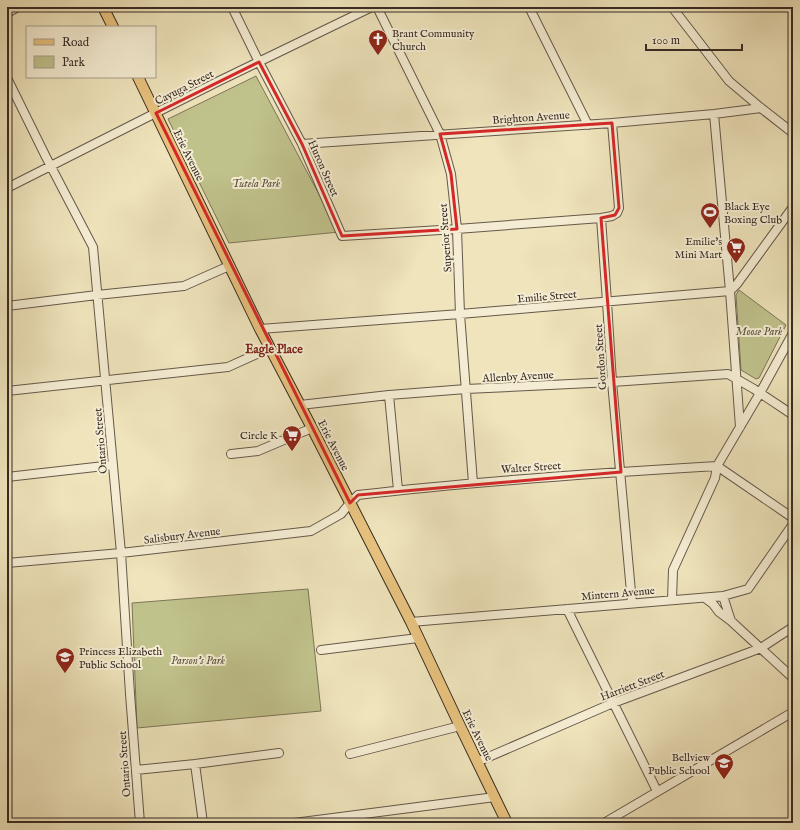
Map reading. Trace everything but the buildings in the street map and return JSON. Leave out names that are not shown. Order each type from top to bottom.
[{"type":"main road","points":[[104,7],[113,26]]},
{"type":"main road","name":"Erie Avenue","points":[[138,78],[260,329],[410,622],[508,823]]},
{"type":"street","points":[[7,13],[18,7]]},
{"type":"street","name":"Huron Street","points":[[232,7],[302,144],[342,236],[457,229]]},
{"type":"street","name":"Cayuga Street","points":[[7,188],[217,82],[372,7]]},
{"type":"street","name":"Superior Street","points":[[377,7],[440,134],[451,174],[457,229],[460,314],[473,483]]},
{"type":"street","points":[[529,7],[588,124]]},
{"type":"street","points":[[672,7],[729,81],[760,108],[793,133]]},
{"type":"street","name":"Ontario Street","points":[[7,78],[50,166],[93,247],[121,553],[140,823]]},
{"type":"street","name":"Brighton Avenue","points":[[302,144],[612,123],[714,114],[760,108]]},
{"type":"street","points":[[714,114],[730,291],[740,427]]},
{"type":"street","points":[[457,229],[601,218],[609,217],[618,213],[619,208],[612,123]]},
{"type":"street","points":[[730,291],[737,284],[793,206]]},
{"type":"street","name":"Gordon Street","points":[[601,218],[608,302],[612,382],[632,603]]},
{"type":"street","points":[[7,306],[184,286],[229,266]]},
{"type":"street","name":"Emilie Street","points":[[260,329],[730,291]]},
{"type":"street","points":[[672,600],[673,570],[715,478],[717,466],[793,333]]},
{"type":"street","points":[[7,391],[228,367],[270,348]]},
{"type":"street","name":"Allenby Avenue","points":[[300,405],[389,395],[466,389],[612,382],[728,374],[736,378]]},
{"type":"street","points":[[736,378],[760,392],[793,415]]},
{"type":"street","points":[[389,395],[398,490]]},
{"type":"street","points":[[231,454],[258,451],[312,428]]},
{"type":"street","points":[[7,477],[113,465]]},
{"type":"street","points":[[717,466],[793,518]]},
{"type":"street","name":"Walter Street","points":[[350,503],[358,495],[398,490],[473,483],[717,466]]},
{"type":"street","name":"Salisbury Avenue","points":[[7,564],[121,553],[311,531],[341,514],[350,503]]},
{"type":"street","name":"Mintern Avenue","points":[[410,622],[724,596],[748,588],[793,524]]},
{"type":"street","points":[[724,596],[731,621]]},
{"type":"street","points":[[705,598],[793,678]]},
{"type":"street","points":[[567,609],[657,791]]},
{"type":"street","name":"Harriett Street","points":[[477,762],[613,704],[761,648],[793,627]]},
{"type":"street","points":[[321,650],[418,638]]},
{"type":"street","points":[[604,823],[793,712]]},
{"type":"street","points":[[350,754],[460,726]]},
{"type":"street","points":[[136,770],[195,764],[279,752]]},
{"type":"street","points":[[195,764],[203,823]]},
{"type":"street","points":[[295,823],[495,797]]},
{"type":"highlighted area","points":[[259,62],[302,144],[342,236],[457,229],[451,174],[440,134],[612,123],[619,208],[615,215],[601,218],[621,472],[358,495],[350,503],[156,113]]},
{"type":"green space","name":"Tutela Park","points":[[256,76],[339,232],[229,243],[168,119]]},
{"type":"green space","name":"Moose Park","points":[[739,290],[786,325],[759,378],[756,379],[741,370],[736,295]]},
{"type":"green space","name":"Parson's Park","points":[[308,589],[321,711],[137,728],[132,603]]},
{"type":"place","name":"Brant Community Church","points":[[378,56]]},
{"type":"place","name":"Black Eye Boxing Club","points":[[710,229]]},
{"type":"place","name":"Emilie's Mini Mart","points":[[736,264]]},
{"type":"place","name":"Circle K","points":[[292,452]]},
{"type":"place","name":"Princess Elizabeth Public School","points":[[65,674]]},
{"type":"place","name":"Bellview Public School","points":[[724,780]]},
{"type":"district","name":"Eagle Place","points":[[274,349]]}]
